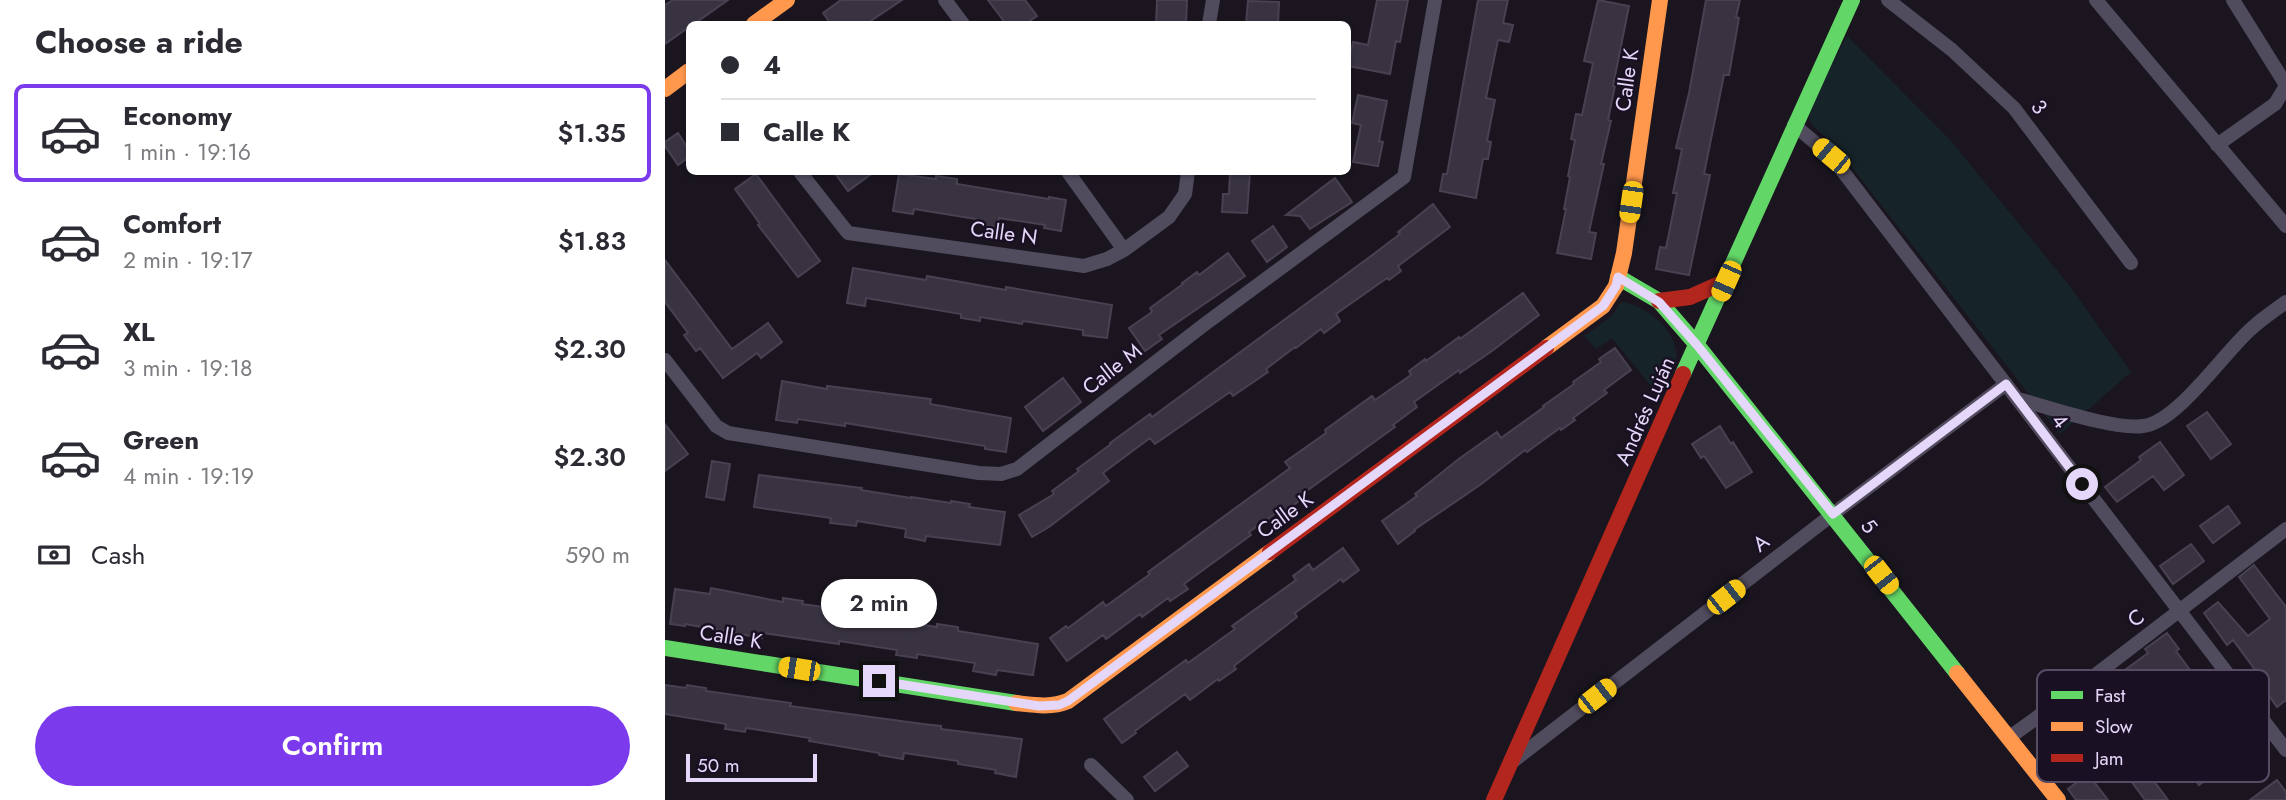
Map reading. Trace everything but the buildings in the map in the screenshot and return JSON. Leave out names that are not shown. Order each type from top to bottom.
[{"type":"street","points":[[758,21],[787,0]]},
{"type":"street","points":[[945,0],[961,21]]},
{"type":"street","points":[[1210,21],[1213,0]]},
{"type":"street","name":"Calle M","points":[[665,359],[716,426],[728,433],[979,473],[1001,474],[1017,469],[1403,177],[1435,0]]},
{"type":"street","name":"Calle K","points":[[665,648],[1039,706],[1059,705],[1079,692],[1603,306],[1616,286],[1624,253],[1660,0]]},
{"type":"street","name":"Andrés Luján","points":[[1494,800],[1852,0]]},
{"type":"street","name":"3","points":[[1888,0],[1952,50],[2014,108],[2131,263]]},
{"type":"street","points":[[2096,0],[2286,226]]},
{"type":"street","points":[[2217,145],[2275,104],[2286,85],[2234,0]]},
{"type":"street","points":[[665,89],[686,73]]},
{"type":"street","name":"4","points":[[1794,125],[1831,156],[2224,670]]},
{"type":"street","name":"Calle N","points":[[802,175],[848,233],[1084,266],[1107,260],[1169,217],[1185,194],[1188,175]]},
{"type":"street","points":[[1070,175],[1124,250]]},
{"type":"street","name":"5","points":[[1618,277],[1659,302],[1697,345],[2037,772]]},
{"type":"street","points":[[1659,302],[1689,297],[1726,281]]},
{"type":"street","points":[[2018,400],[2109,423],[2139,427],[2152,425],[2175,410],[2252,328],[2286,302]]},
{"type":"street","name":"A","points":[[1511,763],[2006,384]]},
{"type":"street","name":"C","points":[[2100,670],[2286,529]]},
{"type":"street","name":"C","points":[[2010,737],[2037,717]]},
{"type":"street","name":"4","points":[[2269,728],[2286,750]]},
{"type":"street","points":[[1090,765],[1126,800]]},
{"type":"street","name":"5","points":[[2044,782],[2058,800]]},
{"type":"shaded area","points":[[1847,36],[1951,141],[2069,285],[2131,372],[2060,434],[1836,147],[1811,124],[1808,112]]},
{"type":"shaded area","points":[[1625,302],[1653,316],[1673,340],[1676,350],[1675,366],[1659,396],[1612,338],[1596,349],[1584,336],[1612,316],[1620,303]]},
{"type":"traffic: fast","points":[[1683,374],[1852,0]]},
{"type":"traffic: fast","points":[[1618,277],[1659,301],[1697,345],[1957,673]]},
{"type":"traffic: fast","points":[[665,648],[1016,703]]},
{"type":"traffic: slow","points":[[758,21],[787,0]]},
{"type":"traffic: slow","points":[[1546,348],[1603,306],[1616,286],[1624,253],[1660,0]]},
{"type":"traffic: slow","points":[[665,89],[686,73]]},
{"type":"traffic: slow","points":[[1016,703],[1049,705],[1068,701],[1270,552]]},
{"type":"traffic: slow","points":[[1957,673],[2037,774]]},
{"type":"traffic: slow","points":[[2044,782],[2058,800]]},
{"type":"traffic: jam","points":[[1659,301],[1690,297],[1726,281]]},
{"type":"traffic: jam","points":[[1270,552],[1546,348]]},
{"type":"traffic: jam","points":[[1494,800],[1683,374]]},
{"type":"route","points":[[879,681],[1039,706],[1059,705],[1068,701],[1603,306],[1616,286],[1618,277],[1659,302],[1833,514],[2006,384],[2082,484]]}]
